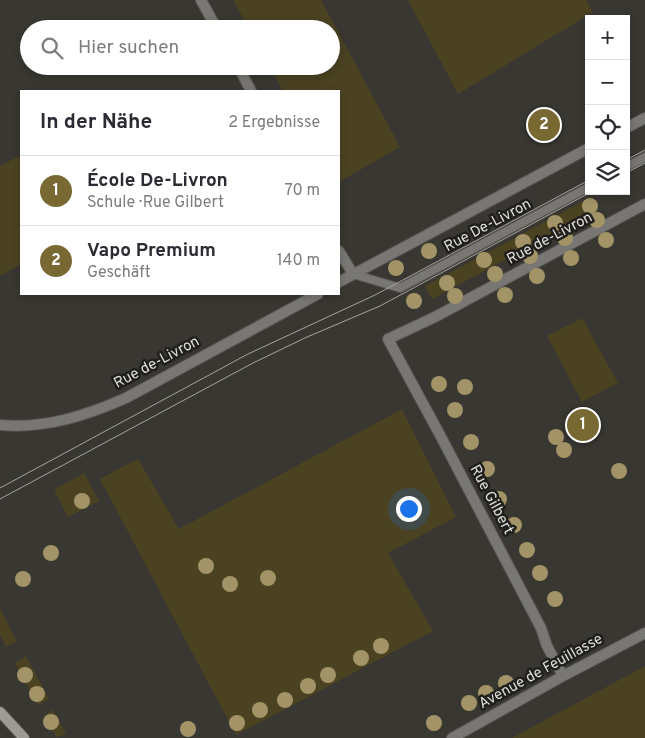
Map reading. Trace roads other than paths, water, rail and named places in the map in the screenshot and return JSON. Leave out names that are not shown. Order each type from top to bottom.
[{"type":"main road","points":[[0,712],[24,738]]},
{"type":"street","points":[[201,0],[212,20]]},
{"type":"street","points":[[243,75],[250,90]]},
{"type":"street","points":[[630,126],[645,118]]},
{"type":"street","name":"Rue de-Livron","points":[[340,281],[585,150]]},
{"type":"street","name":"Rue de-Livron","points":[[388,340],[436,317],[645,204]]},
{"type":"street","points":[[340,253],[353,274]]},
{"type":"street","name":"Rue de-Livron","points":[[0,426],[39,425],[59,422],[92,412],[126,398],[316,295]]},
{"type":"street","name":"Rue Gilbert","points":[[388,340],[477,504],[541,628],[547,646],[563,676]]},
{"type":"street","name":"Avenue de Feuillasse","points":[[452,738],[645,633]]},
{"type":"lane","points":[[630,165],[645,157]]},
{"type":"lane","name":"Rue De-Livron","points":[[353,274],[400,288],[585,189]]},
{"type":"tram line","points":[[630,158],[645,150]]},
{"type":"tram line","points":[[630,171],[645,163]]},
{"type":"tram line","points":[[0,488],[248,354],[375,295],[585,182]]},
{"type":"tram line","points":[[0,499],[253,363],[307,337],[380,306],[586,195]]},
{"type":"place","name":"Vapo Premium","points":[[544,125]]},
{"type":"place","name":"École De-Livron","points":[[583,425]]}]
